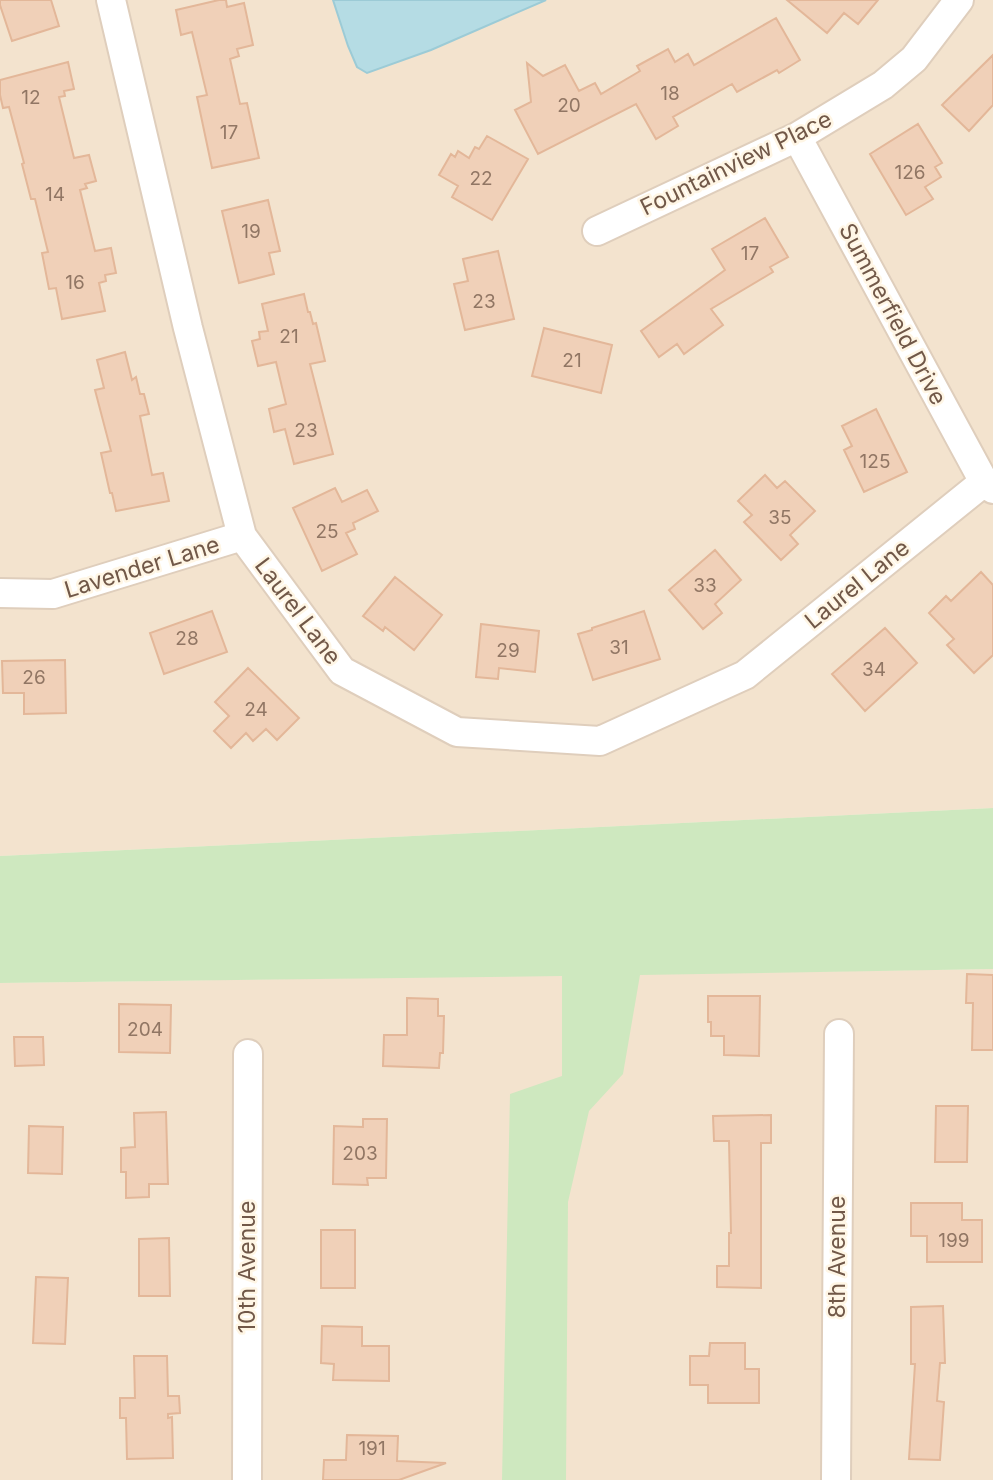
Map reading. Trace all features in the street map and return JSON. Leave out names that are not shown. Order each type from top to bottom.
[{"type":"street","name":"Laurel Lane","points":[[111,0],[188,328],[242,536],[342,671],[457,732],[600,741],[745,674],[989,485]]},
{"type":"street","name":"Fountainview Place","points":[[597,231],[797,137],[883,85],[914,60],[959,0]]},
{"type":"street","name":"Summerfield Drive","points":[[797,137],[989,485]]},
{"type":"street","name":"Lavender Lane","points":[[0,593],[53,594],[242,536]]},
{"type":"street","name":"8th Avenue","points":[[836,1480],[839,1034]]},
{"type":"street","name":"10th Avenue","points":[[247,1480],[248,1054]]},
{"type":"shaded area","points":[[0,0],[993,0],[993,808],[0,856]]},
{"type":"shaded area","points":[[993,969],[993,1480],[0,1480],[0,983]]},
{"type":"green space","points":[[993,808],[993,969],[640,975],[623,1074],[589,1111],[568,1202],[566,1480],[502,1480],[510,1094],[562,1076],[562,976],[0,983],[0,856]]},
{"type":"water","points":[[333,0],[546,0],[431,50],[367,73],[357,67]]},
{"type":"building","points":[[0,0],[51,0],[59,26],[12,41]]},
{"type":"building","points":[[226,0],[227,7],[244,3],[253,45],[237,49],[239,56],[230,59],[240,104],[247,103],[259,158],[212,168],[197,97],[207,95],[192,32],[181,35],[176,10]]},
{"type":"building","points":[[787,0],[878,0],[858,24],[844,13],[827,33]]},
{"type":"building","points":[[776,18],[800,60],[737,92],[732,84],[673,117],[678,126],[656,139],[636,104],[538,154],[515,110],[531,102],[527,63],[543,76],[565,65],[579,91],[595,83],[601,94],[640,71],[637,66],[668,49],[675,62],[688,54],[694,65]]},
{"type":"building","points":[[993,55],[993,105],[969,131],[942,105]]},
{"type":"building","points":[[68,62],[74,89],[64,91],[65,96],[59,97],[74,158],[89,155],[96,181],[85,184],[87,188],[80,190],[95,251],[111,248],[116,273],[105,275],[106,281],[99,283],[105,311],[62,319],[56,288],[49,289],[42,253],[48,252],[35,199],[31,199],[9,107],[3,108],[0,80]]},
{"type":"building","points":[[918,124],[942,163],[935,167],[941,177],[925,187],[933,199],[906,215],[870,154]]},
{"type":"building","points":[[487,136],[528,159],[492,220],[452,197],[458,186],[439,175],[451,154],[455,157],[458,151],[469,158],[475,147],[479,149]]},
{"type":"building","points":[[268,200],[280,251],[269,253],[274,274],[239,283],[222,211]]},
{"type":"building","points":[[765,218],[788,257],[770,267],[773,272],[711,309],[723,325],[684,354],[677,344],[659,357],[641,331],[725,270],[712,249]]},
{"type":"building","points":[[498,251],[514,319],[465,330],[454,284],[468,281],[463,259]]},
{"type":"building","points":[[304,294],[308,312],[313,324],[316,323],[325,361],[310,364],[333,454],[294,464],[285,429],[274,432],[269,409],[286,404],[276,362],[258,366],[252,341],[260,339],[259,332],[268,331],[262,304]]},
{"type":"building","points":[[544,328],[612,345],[601,393],[532,376]]},
{"type":"building","points":[[125,352],[132,380],[136,377],[149,414],[140,416],[152,475],[163,473],[169,501],[116,511],[101,453],[111,451],[95,390],[104,388],[97,360]]},
{"type":"building","points":[[876,409],[907,472],[864,492],[844,450],[852,446],[842,426]]},
{"type":"building","points":[[765,475],[777,488],[785,481],[815,511],[790,535],[798,544],[781,560],[744,522],[752,515],[738,501]]},
{"type":"building","points":[[335,488],[342,502],[367,490],[378,511],[353,523],[355,529],[346,533],[357,554],[322,571],[293,508]]},
{"type":"building","points":[[715,550],[741,580],[715,604],[722,613],[703,629],[669,590]]},
{"type":"building","points":[[981,572],[993,585],[993,655],[974,673],[947,645],[954,639],[929,613],[946,596],[951,601]]},
{"type":"building","points":[[395,577],[442,615],[414,650],[385,627],[383,631],[363,616]]},
{"type":"building","points":[[212,611],[227,652],[164,674],[150,633]]},
{"type":"building","points":[[644,611],[660,659],[593,680],[578,634]]},
{"type":"building","points":[[481,624],[539,631],[535,672],[499,668],[498,679],[476,677]]},
{"type":"building","points":[[885,628],[917,663],[865,711],[832,674]]},
{"type":"building","points":[[65,660],[66,713],[24,714],[24,693],[3,693],[2,661]]},
{"type":"building","points":[[248,668],[299,718],[277,740],[266,729],[253,741],[246,733],[231,748],[214,731],[229,716],[215,702]]},
{"type":"building","points":[[967,974],[993,975],[993,1050],[972,1050],[973,1003],[966,1003]]},
{"type":"building","points":[[708,996],[760,996],[759,1056],[724,1055],[724,1036],[711,1036]]},
{"type":"building","points":[[407,998],[438,999],[438,1016],[444,1016],[443,1053],[440,1053],[439,1068],[383,1066],[384,1035],[407,1035]]},
{"type":"building","points":[[119,1004],[171,1005],[170,1053],[119,1052]]},
{"type":"building","points":[[14,1037],[43,1037],[44,1065],[15,1066]]},
{"type":"building","points":[[936,1106],[968,1106],[967,1162],[935,1162]]},
{"type":"building","points":[[166,1112],[168,1184],[149,1184],[149,1197],[126,1198],[126,1172],[121,1172],[121,1148],[135,1147],[134,1113]]},
{"type":"building","points":[[771,1115],[771,1143],[761,1143],[761,1288],[717,1287],[717,1266],[729,1266],[729,1141],[714,1141],[713,1116]]},
{"type":"building","points":[[363,1119],[387,1119],[386,1178],[367,1178],[368,1185],[333,1184],[334,1126],[363,1127]]},
{"type":"building","points":[[29,1126],[63,1127],[62,1174],[28,1173]]},
{"type":"building","points":[[911,1203],[962,1203],[962,1220],[982,1220],[982,1262],[927,1262],[927,1236],[911,1236]]},
{"type":"building","points":[[321,1230],[355,1230],[355,1288],[321,1288]]},
{"type":"building","points":[[169,1238],[170,1296],[139,1296],[139,1239]]},
{"type":"building","points":[[36,1277],[68,1278],[65,1344],[33,1343]]},
{"type":"building","points":[[943,1306],[945,1363],[940,1363],[937,1401],[944,1402],[940,1460],[909,1459],[915,1364],[911,1364],[911,1307]]},
{"type":"building","points":[[322,1326],[362,1327],[362,1346],[389,1346],[389,1381],[333,1380],[334,1364],[321,1363]]},
{"type":"building","points":[[710,1343],[745,1343],[745,1369],[759,1369],[759,1403],[708,1403],[708,1385],[690,1385],[690,1356],[709,1356]]},
{"type":"building","points":[[134,1356],[167,1356],[168,1396],[179,1396],[180,1413],[168,1414],[168,1418],[172,1417],[173,1458],[127,1459],[126,1418],[120,1418],[120,1398],[135,1398]]},
{"type":"building","points":[[347,1435],[398,1436],[397,1461],[446,1463],[399,1480],[323,1480],[324,1460],[346,1460]]}]
